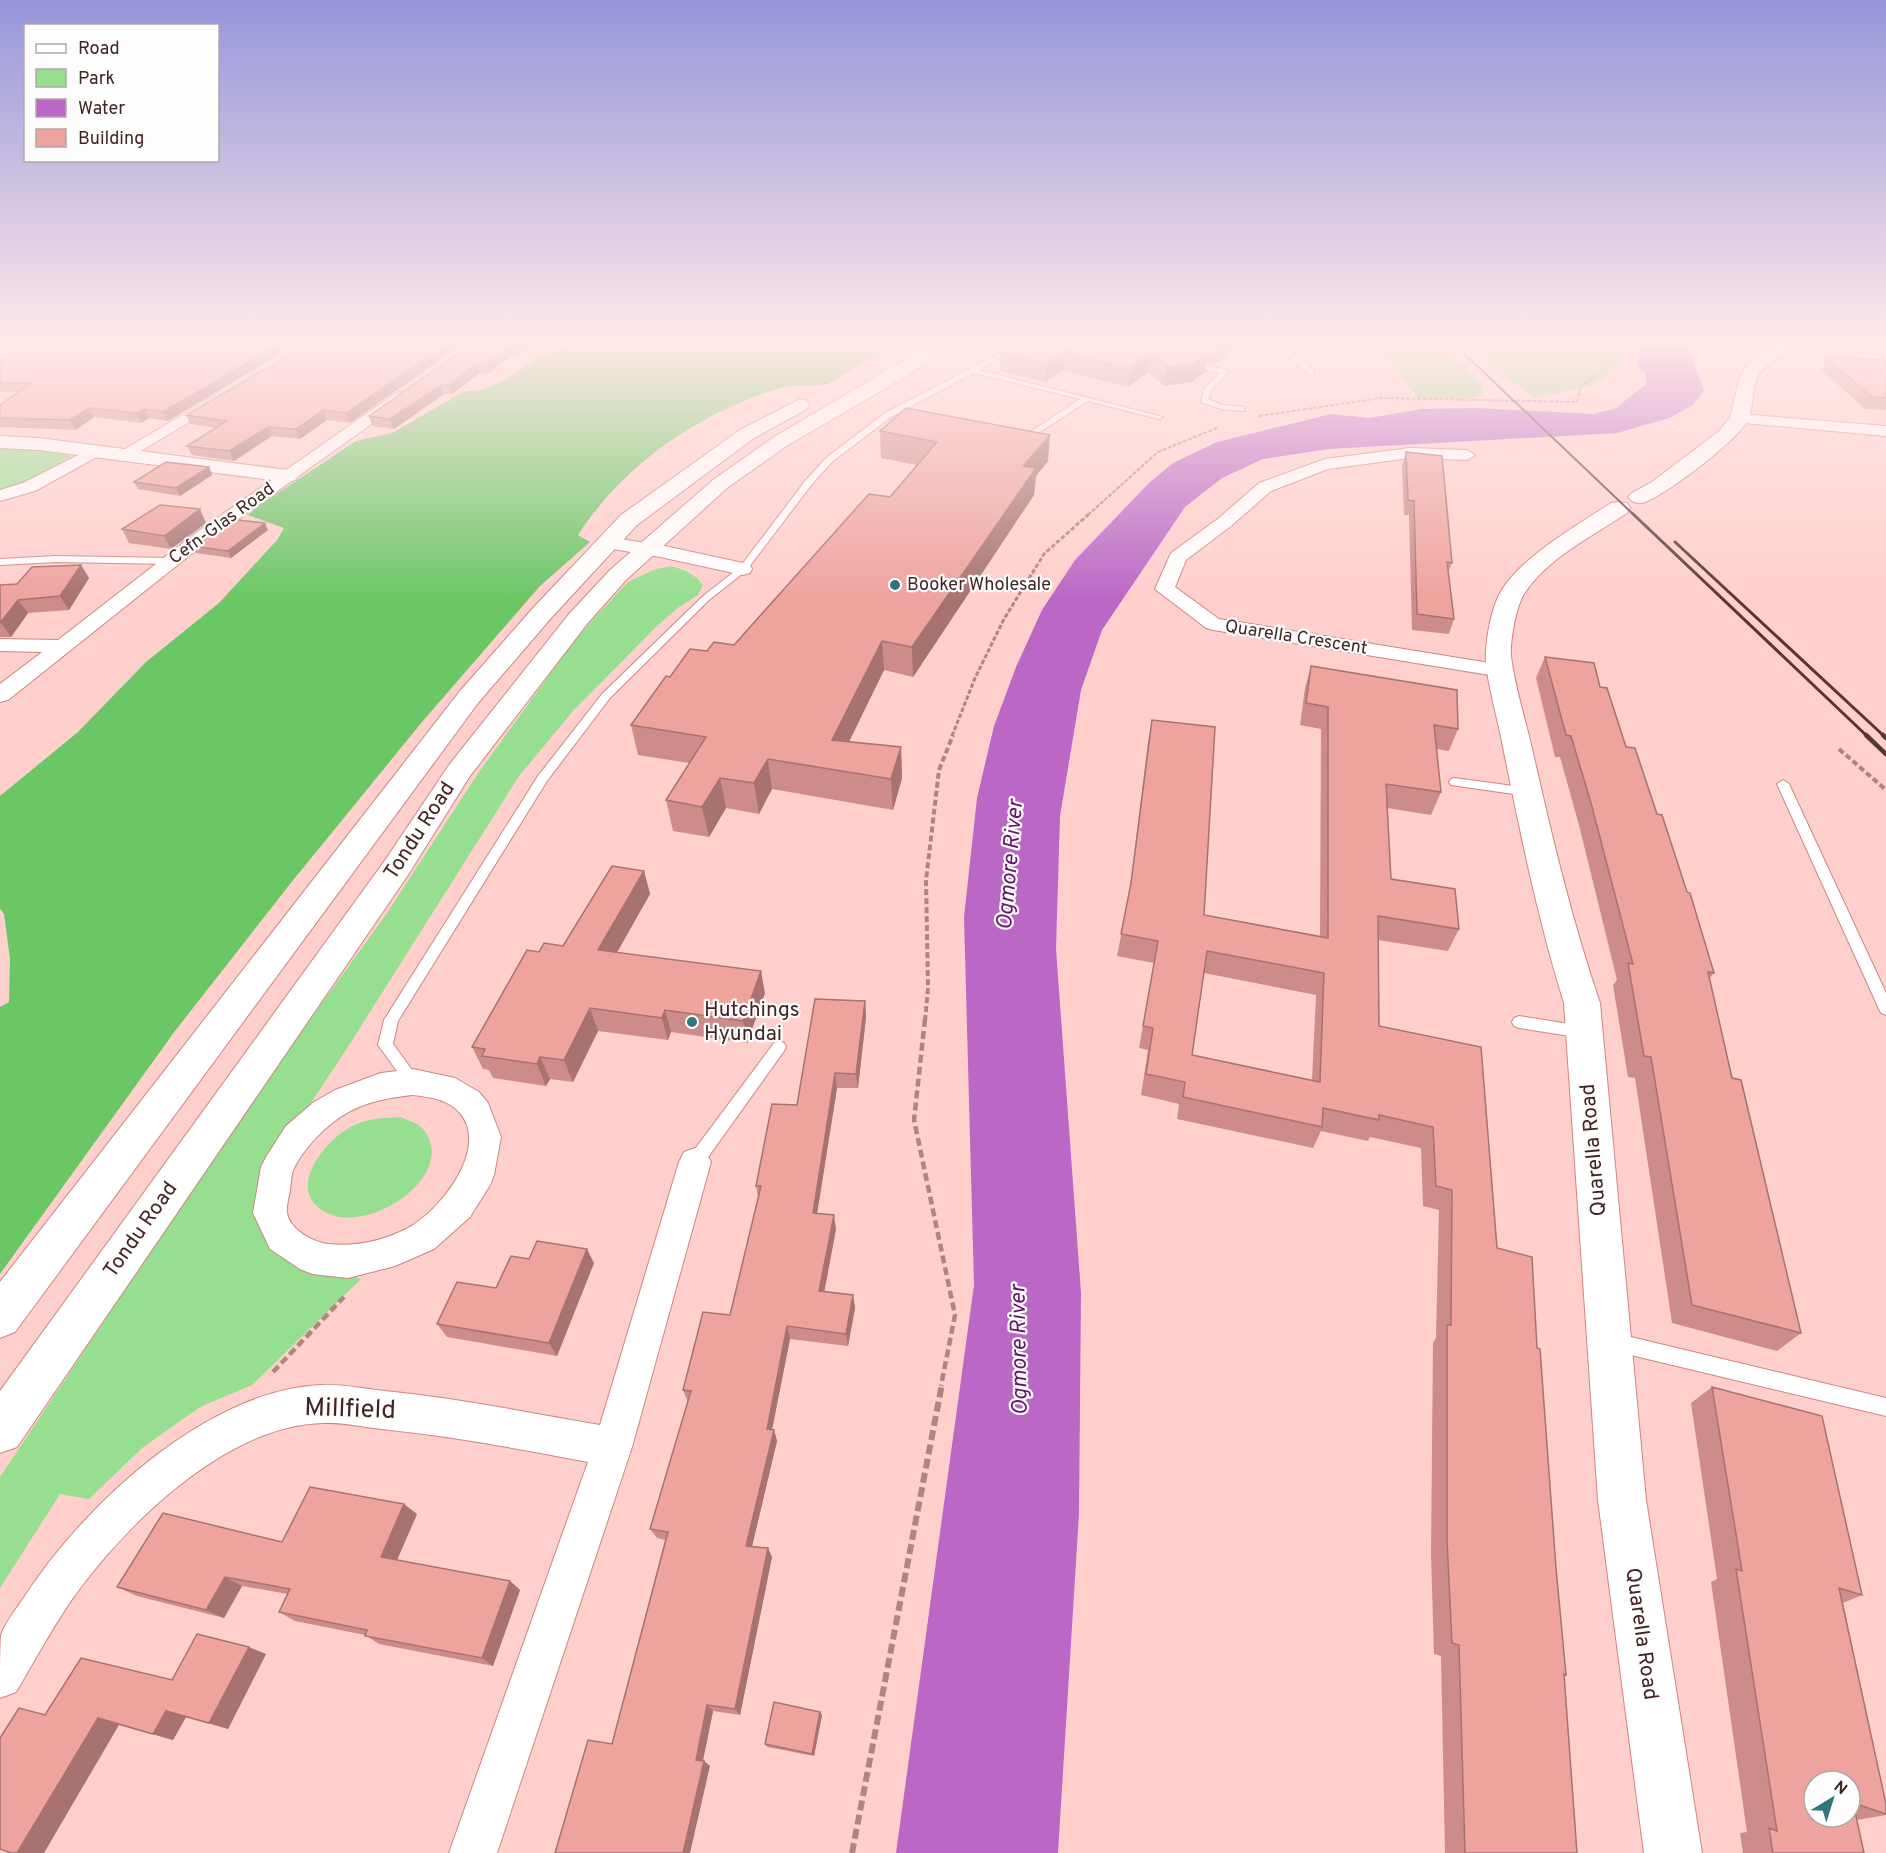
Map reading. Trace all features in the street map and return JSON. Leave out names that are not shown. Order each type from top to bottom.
[{"type":"main road","name":"Tondu Road","points":[[0,1317],[469,697],[629,520],[759,427]]},
{"type":"main road","name":"Tondu Road","points":[[0,1430],[390,877],[459,771],[578,619],[618,575],[720,484],[781,441],[804,427]]},
{"type":"main road","name":"Quarella Road","points":[[1672,1853],[1622,1500],[1582,1003],[1564,948],[1527,792],[1498,654],[1504,613],[1512,593],[1531,571],[1551,554],[1659,486],[1725,436],[1732,427]]},
{"type":"main road","points":[[0,442],[96,451],[288,476]]},
{"type":"street","points":[[123,455],[169,427]]},
{"type":"street","name":"Cefn-Glas Road","points":[[0,695],[170,561],[357,427]]},
{"type":"street","points":[[1846,427],[1886,431]]},
{"type":"street","points":[[0,496],[29,487],[96,451]]},
{"type":"street","name":"Quarella Crescent","points":[[1467,455],[1410,453],[1325,464],[1265,487],[1225,522],[1178,557],[1166,589],[1213,624],[1502,670]]},
{"type":"street","points":[[607,543],[743,569]]},
{"type":"street","points":[[0,645],[60,646]]},
{"type":"street","points":[[413,1082],[444,1087],[468,1101],[477,1112],[485,1137],[478,1175],[458,1206],[422,1238],[383,1255],[348,1262],[312,1258],[282,1238],[270,1213],[277,1167],[297,1136],[325,1111],[346,1099],[381,1086],[413,1082]]},
{"type":"street","points":[[473,1853],[613,1447],[694,1162]]},
{"type":"street","name":"Millfield","points":[[0,1676],[54,1591],[89,1545],[174,1465],[214,1438],[256,1419],[295,1407],[321,1404],[431,1413],[613,1447]]},
{"type":"lane","points":[[413,1082],[385,1046],[391,1020],[542,779],[571,738],[629,672],[706,598],[743,569],[809,482],[829,460],[878,427]]},
{"type":"lane","points":[[1009,440],[1026,441],[1045,427]]},
{"type":"lane","points":[[0,562],[56,559],[170,561]]},
{"type":"lane","points":[[1455,782],[1527,792]]},
{"type":"lane","points":[[1783,784],[1886,1009]]},
{"type":"lane","points":[[1519,1022],[1584,1033]]},
{"type":"lane","points":[[694,1162],[779,1047]]},
{"type":"lane","points":[[1610,1341],[1886,1407]]},
{"type":"path","points":[[852,1853],[955,1315],[914,1120],[928,988],[926,880],[939,770],[975,678],[1004,619],[1044,554],[1158,452],[1223,427]]},
{"type":"path","points":[[1839,749],[1886,790]]},
{"type":"green space","points":[[402,427],[692,427],[665,445],[617,486],[578,535],[590,542],[540,586],[422,722],[290,884],[175,1031],[0,1274],[0,1007],[9,1002],[10,959],[4,914],[0,909],[0,796],[78,732],[146,662],[219,603],[277,540],[284,528],[248,515],[356,441],[392,433]]},
{"type":"green space","points":[[0,448],[27,448],[71,456],[26,484],[0,493]]},
{"type":"green space","points":[[672,566],[697,578],[703,585],[698,595],[658,625],[573,711],[519,776],[351,1042],[274,1159],[279,1251],[361,1279],[252,1385],[202,1406],[180,1421],[142,1448],[89,1499],[60,1494],[0,1588],[0,1477],[254,1097],[385,916],[479,772],[576,638],[628,582],[656,569]]},
{"type":"green space","points":[[401,1117],[422,1128],[431,1145],[430,1163],[421,1180],[406,1195],[388,1207],[367,1215],[346,1217],[327,1213],[315,1204],[309,1194],[308,1182],[312,1169],[328,1145],[338,1135],[361,1122]]},
{"type":"water","name":"Ogmore River","points":[[1276,427],[1636,427],[1617,433],[1329,449],[1263,459],[1222,478],[1185,507],[1102,630],[1081,690],[1060,816],[1056,949],[1081,1293],[1079,1513],[1058,1853],[896,1853],[974,1285],[964,917],[977,798],[994,726],[1016,667],[1042,610],[1075,560],[1149,483],[1173,463],[1217,442]]},
{"type":"building","points":[[217,427],[267,427],[229,451],[187,446]]},
{"type":"building","points":[[884,427],[1010,427],[1050,435],[1023,466],[1036,468],[912,647],[882,641],[832,740],[901,747],[891,779],[768,759],[754,783],[720,778],[702,807],[666,800],[706,737],[631,725],[666,676],[670,677],[690,649],[707,651],[714,642],[734,645],[869,494],[890,497],[937,442],[880,431]]},
{"type":"building","points":[[1406,452],[1442,456],[1452,563],[1447,562],[1454,619],[1417,614],[1414,501],[1408,500]]},
{"type":"building","points":[[166,462],[209,467],[176,488],[134,482]]},
{"type":"building","points":[[160,505],[200,509],[164,536],[122,529]]},
{"type":"building","points":[[229,519],[265,523],[228,551],[192,546]]},
{"type":"building","points":[[81,565],[60,596],[18,600],[0,623],[0,585],[17,584],[32,567]]},
{"type":"building","points":[[1545,657],[1594,663],[1600,687],[1607,688],[1626,747],[1635,748],[1657,814],[1662,815],[1687,892],[1690,893],[1714,973],[1708,972],[1732,1078],[1741,1080],[1801,1333],[1692,1305],[1651,1057],[1644,1056],[1628,963],[1633,964],[1591,803],[1571,736],[1566,735]]},
{"type":"building","points":[[1311,666],[1457,690],[1458,729],[1434,725],[1441,792],[1386,784],[1391,879],[1455,889],[1459,929],[1378,916],[1379,1026],[1481,1047],[1497,1248],[1532,1257],[1537,1348],[1540,1349],[1566,1675],[1564,1674],[1577,1853],[1465,1853],[1459,1645],[1452,1643],[1447,1540],[1447,1325],[1451,1325],[1452,1190],[1436,1186],[1433,1127],[1379,1115],[1379,1120],[1323,1108],[1322,1127],[1183,1097],[1185,1082],[1146,1074],[1153,1028],[1143,1026],[1158,941],[1121,934],[1131,883],[1152,720],[1215,727],[1204,915],[1328,938],[1328,707],[1306,703]],"holes":[[[1207,951],[1324,973],[1320,1082],[1192,1055]]]},
{"type":"building","points":[[612,866],[644,871],[598,950],[761,971],[743,1021],[665,1010],[662,1018],[590,1008],[564,1060],[540,1057],[537,1064],[482,1056],[485,1049],[472,1047],[527,950],[539,952],[544,943],[563,946]]},
{"type":"building","points":[[815,999],[865,1001],[856,1074],[835,1073],[813,1213],[834,1215],[819,1291],[853,1295],[846,1334],[787,1326],[767,1429],[774,1430],[746,1546],[768,1548],[735,1709],[707,1705],[696,1760],[704,1761],[683,1853],[555,1853],[588,1740],[612,1744],[668,1532],[650,1529],[691,1391],[683,1390],[703,1312],[730,1315],[761,1186],[756,1186],[772,1104],[797,1105]]},
{"type":"building","points":[[537,1241],[587,1249],[549,1343],[437,1324],[457,1282],[496,1288],[511,1256],[529,1259]]},
{"type":"building","points":[[1712,1387],[1822,1416],[1862,1595],[1839,1588],[1886,1804],[1886,1814],[1862,1806],[1862,1769],[1802,1769],[1802,1829],[1859,1829],[1864,1853],[1773,1853],[1769,1828],[1777,1831],[1736,1569],[1742,1571]]},
{"type":"building","points":[[310,1487],[404,1504],[381,1557],[510,1581],[482,1658],[365,1636],[367,1630],[279,1612],[290,1589],[225,1577],[206,1610],[117,1587],[163,1513],[282,1542]]},
{"type":"building","points":[[197,1634],[249,1647],[209,1723],[166,1711],[153,1734],[98,1718],[17,1853],[0,1849],[0,1738],[19,1708],[45,1715],[81,1658],[172,1680]]},
{"type":"building","points":[[774,1702],[820,1712],[812,1754],[765,1744]]},
{"type":"railway","points":[[1542,427],[1634,515]]},
{"type":"railway","points":[[1632,513],[1867,736]]},
{"type":"railway","points":[[1675,542],[1884,736]]},
{"type":"railway","points":[[1866,735],[1886,754]]},
{"type":"place","name":"Booker Wholesale","points":[[895,585]]},
{"type":"place","name":"Hutchings Hyundai","points":[[692,1022]]}]
